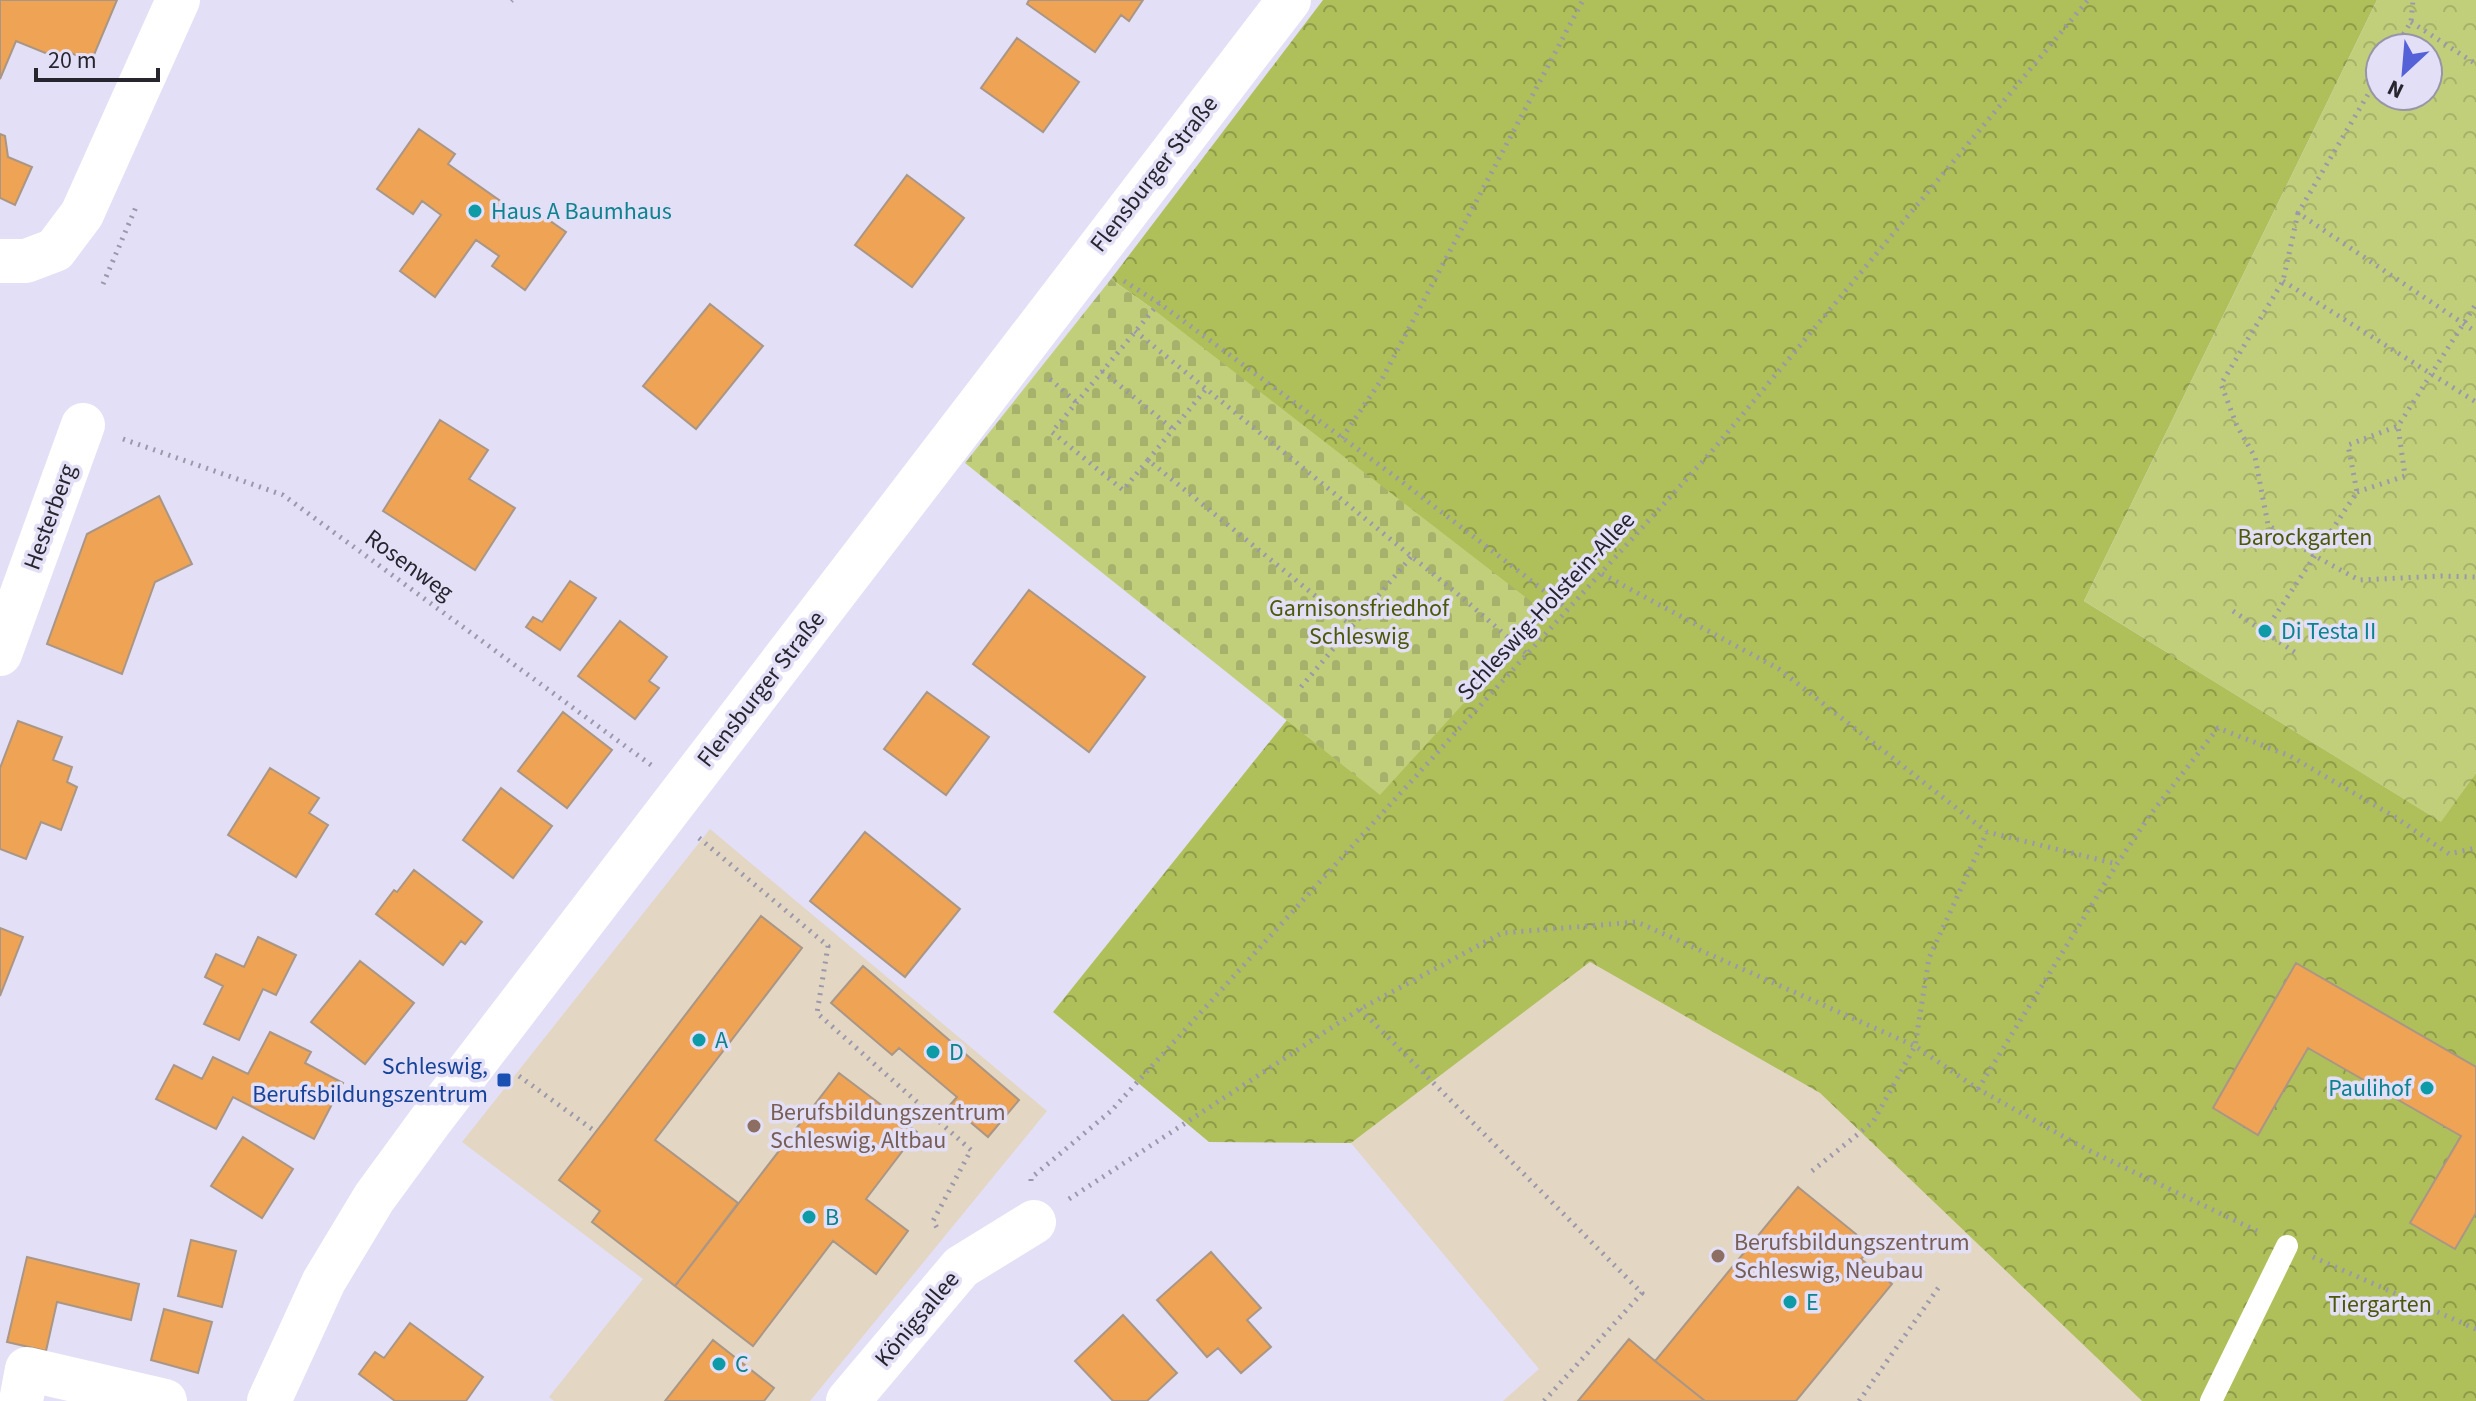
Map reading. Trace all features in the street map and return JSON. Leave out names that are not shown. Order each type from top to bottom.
[{"type":"street","points":[[0,261],[26,261],[55,250],[82,214],[178,0]]},
{"type":"street","name":"Flensburger Straße","points":[[269,1401],[324,1281],[374,1198],[482,1050],[1289,0]]},
{"type":"street","name":"Hesterberg","points":[[0,654],[83,425]]},
{"type":"street","name":"Königsallee","points":[[848,1401],[961,1267],[1034,1222]]},
{"type":"street","points":[[21,1401],[27,1369],[165,1401]]},
{"type":"lane","points":[[2211,1401],[2287,1246]]},
{"type":"path","points":[[1342,438],[1382,379],[1583,0]]},
{"type":"path","name":"Schleswig-Holstein-Allee","points":[[1034,1222],[1031,1178],[1111,1111],[1602,574],[1712,451],[2088,0]]},
{"type":"path","points":[[2405,32],[2411,22],[2413,0]]},
{"type":"path","points":[[2411,22],[2476,64]]},
{"type":"path","points":[[2364,101],[2298,213],[2283,281],[2221,384],[2237,426],[2255,457],[2268,525],[2359,580],[2476,577]]},
{"type":"path","points":[[2298,213],[2476,332]]},
{"type":"path","points":[[1089,259],[1159,303],[1568,609]]},
{"type":"path","points":[[2283,281],[2476,402]]},
{"type":"path","points":[[1159,303],[1052,432],[1123,490],[1206,389]]},
{"type":"path","points":[[2357,492],[2348,445],[2398,426],[2476,304]]},
{"type":"path","points":[[1135,331],[1527,654]]},
{"type":"path","points":[[1041,371],[1076,402]]},
{"type":"path","points":[[1102,371],[1174,430]]},
{"type":"path","name":"Rosenweg","points":[[83,425],[283,495],[676,801],[828,946],[817,1013],[971,1150],[933,1221]]},
{"type":"path","points":[[2265,631],[2357,492],[2405,476],[2398,426]]},
{"type":"path","points":[[1148,460],[1351,625]]},
{"type":"path","points":[[1301,687],[1411,557]]},
{"type":"path","points":[[1602,574],[1779,669],[1987,832],[2117,864]]},
{"type":"path","points":[[2233,611],[2299,655]]},
{"type":"path","points":[[1978,1089],[2117,864],[2150,815],[2218,728],[2290,756],[2395,817],[2449,854],[2476,848]]},
{"type":"path","points":[[1812,1171],[1873,1122],[1915,1046],[1929,958],[1987,832]]},
{"type":"path","points":[[1034,1222],[1360,1009],[1502,933],[1637,922],[1915,1046],[1978,1089],[2086,1149],[2287,1246],[2476,1329]]},
{"type":"path","points":[[1360,1009],[1642,1293],[1544,1401]]},
{"type":"path","points":[[482,1050],[596,1132]]},
{"type":"path","points":[[1859,1401],[1941,1284]]},
{"type":"shaded area","name":"Berufsbildungszentrum Schleswig, Altbau","points":[[710,829],[1047,1111],[810,1401],[554,1401],[549,1397],[643,1279],[462,1142]]},
{"type":"shaded area","name":"Berufsbildungszentrum Schleswig, Neubau","points":[[1590,962],[1820,1093],[2142,1401],[1503,1401],[1539,1369],[1351,1143]]},
{"type":"green space","name":"Tiergarten","points":[[1323,0],[2377,0],[2084,601],[2440,821],[2476,773],[2476,1401],[2142,1401],[1820,1093],[1590,962],[1351,1143],[1209,1142],[1053,1012],[1287,720],[1380,794],[1153,309],[1111,279]]},
{"type":"green space","name":"Barockgarten","points":[[2377,0],[2476,0],[2476,773],[2441,822],[2084,601]]},
{"type":"green space","name":"Garnisonsfriedhof Schleswig","points":[[1111,279],[1546,613],[1380,795],[965,463]]},
{"type":"building","points":[[0,0],[117,0],[91,62],[69,52],[65,61],[16,41],[0,79]]},
{"type":"building","points":[[1029,0],[1143,0],[1129,21],[1121,15],[1095,52],[1027,4]]},
{"type":"building","points":[[1017,38],[1079,82],[1043,132],[981,88]]},
{"type":"building","name":"Haus A Baumhaus","points":[[419,129],[455,154],[448,164],[526,219],[533,209],[566,232],[525,290],[492,266],[499,256],[476,240],[435,297],[400,271],[441,215],[422,201],[413,214],[377,189]]},
{"type":"building","points":[[0,134],[5,136],[8,157],[32,167],[15,205],[0,198]]},
{"type":"building","points":[[907,175],[964,218],[912,287],[855,245]]},
{"type":"building","points":[[710,304],[763,346],[696,429],[643,386]]},
{"type":"building","points":[[440,420],[488,450],[469,479],[515,508],[475,570],[383,511]]},
{"type":"building","points":[[159,496],[192,564],[155,582],[122,674],[47,644],[87,534]]},
{"type":"building","points":[[570,581],[596,598],[560,650],[526,627],[533,617],[542,622]]},
{"type":"building","points":[[1029,590],[1145,677],[1089,752],[973,664]]},
{"type":"building","points":[[620,621],[667,657],[649,681],[659,688],[635,719],[578,676]]},
{"type":"building","points":[[927,692],[989,737],[946,795],[884,749]]},
{"type":"building","points":[[563,712],[612,750],[567,808],[518,771]]},
{"type":"building","points":[[18,721],[62,737],[53,760],[72,767],[67,782],[77,787],[61,830],[41,822],[26,859],[0,849],[0,768]]},
{"type":"building","points":[[270,768],[319,798],[309,813],[328,825],[296,877],[228,835]]},
{"type":"building","points":[[501,788],[552,826],[513,878],[463,840]]},
{"type":"building","points":[[865,832],[960,909],[905,977],[810,901]]},
{"type":"building","points":[[414,870],[482,922],[465,944],[461,941],[443,965],[376,914]]},
{"type":"building","name":"A","points":[[761,916],[802,948],[655,1140],[738,1203],[675,1286],[592,1222],[600,1211],[559,1180]]},
{"type":"building","points":[[0,928],[23,937],[0,996]]},
{"type":"building","points":[[258,937],[296,955],[276,995],[263,989],[239,1040],[204,1024],[223,986],[205,977],[216,954],[244,967]]},
{"type":"building","points":[[360,961],[414,1003],[365,1064],[311,1022]]},
{"type":"building","name":"Paulihof","points":[[2296,963],[2476,1067],[2476,1213],[2455,1249],[2410,1223],[2461,1136],[2308,1048],[2258,1135],[2213,1108]]},
{"type":"building","name":"D","points":[[863,966],[1019,1100],[988,1137],[950,1105],[957,1097],[899,1048],[892,1055],[831,1003]]},
{"type":"building","points":[[270,1032],[311,1052],[305,1063],[343,1083],[314,1139],[233,1097],[216,1129],[156,1099],[174,1065],[202,1079],[213,1057],[248,1074]]},
{"type":"building","name":"B","points":[[839,1073],[917,1132],[866,1199],[908,1231],[876,1274],[833,1241],[753,1346],[675,1286]]},
{"type":"building","points":[[243,1137],[293,1169],[262,1218],[211,1186]]},
{"type":"building","name":"E","points":[[1798,1187],[1872,1247],[1861,1259],[1892,1284],[1796,1401],[1705,1401],[1655,1361]]},
{"type":"building","points":[[191,1240],[236,1251],[222,1307],[178,1296]]},
{"type":"building","points":[[1211,1252],[1261,1308],[1247,1320],[1271,1347],[1241,1373],[1218,1348],[1207,1357],[1157,1300]]},
{"type":"building","points":[[27,1257],[139,1284],[131,1320],[57,1302],[46,1351],[7,1342]]},
{"type":"building","points":[[164,1309],[212,1322],[198,1373],[151,1360]]},
{"type":"building","points":[[1123,1315],[1177,1373],[1147,1401],[1113,1401],[1075,1361]]},
{"type":"building","points":[[410,1323],[483,1377],[466,1401],[395,1401],[359,1374],[375,1352],[384,1358]]},
{"type":"building","points":[[1629,1339],[1655,1361],[1705,1401],[1578,1401]]},
{"type":"building","name":"C","points":[[713,1340],[774,1388],[764,1401],[665,1401]]},
{"type":"place","name":"Haus A Baumhaus","points":[[475,211]]},
{"type":"place","name":"Di Testa II","points":[[2265,631]]},
{"type":"place","name":"A","points":[[699,1040]]},
{"type":"place","name":"D","points":[[933,1052]]},
{"type":"place","name":"Schleswig, Berufsbildungszentrum","points":[[504,1080]]},
{"type":"place","name":"Paulihof","points":[[2427,1088]]},
{"type":"place","name":"Berufsbildungszentrum Schleswig, Altbau","points":[[754,1126]]},
{"type":"place","name":"B","points":[[809,1217]]},
{"type":"place","name":"Berufsbildungszentrum Schleswig, Neubau","points":[[1718,1256]]},
{"type":"place","name":"E","points":[[1790,1302]]},
{"type":"place","name":"C","points":[[719,1364]]}]
